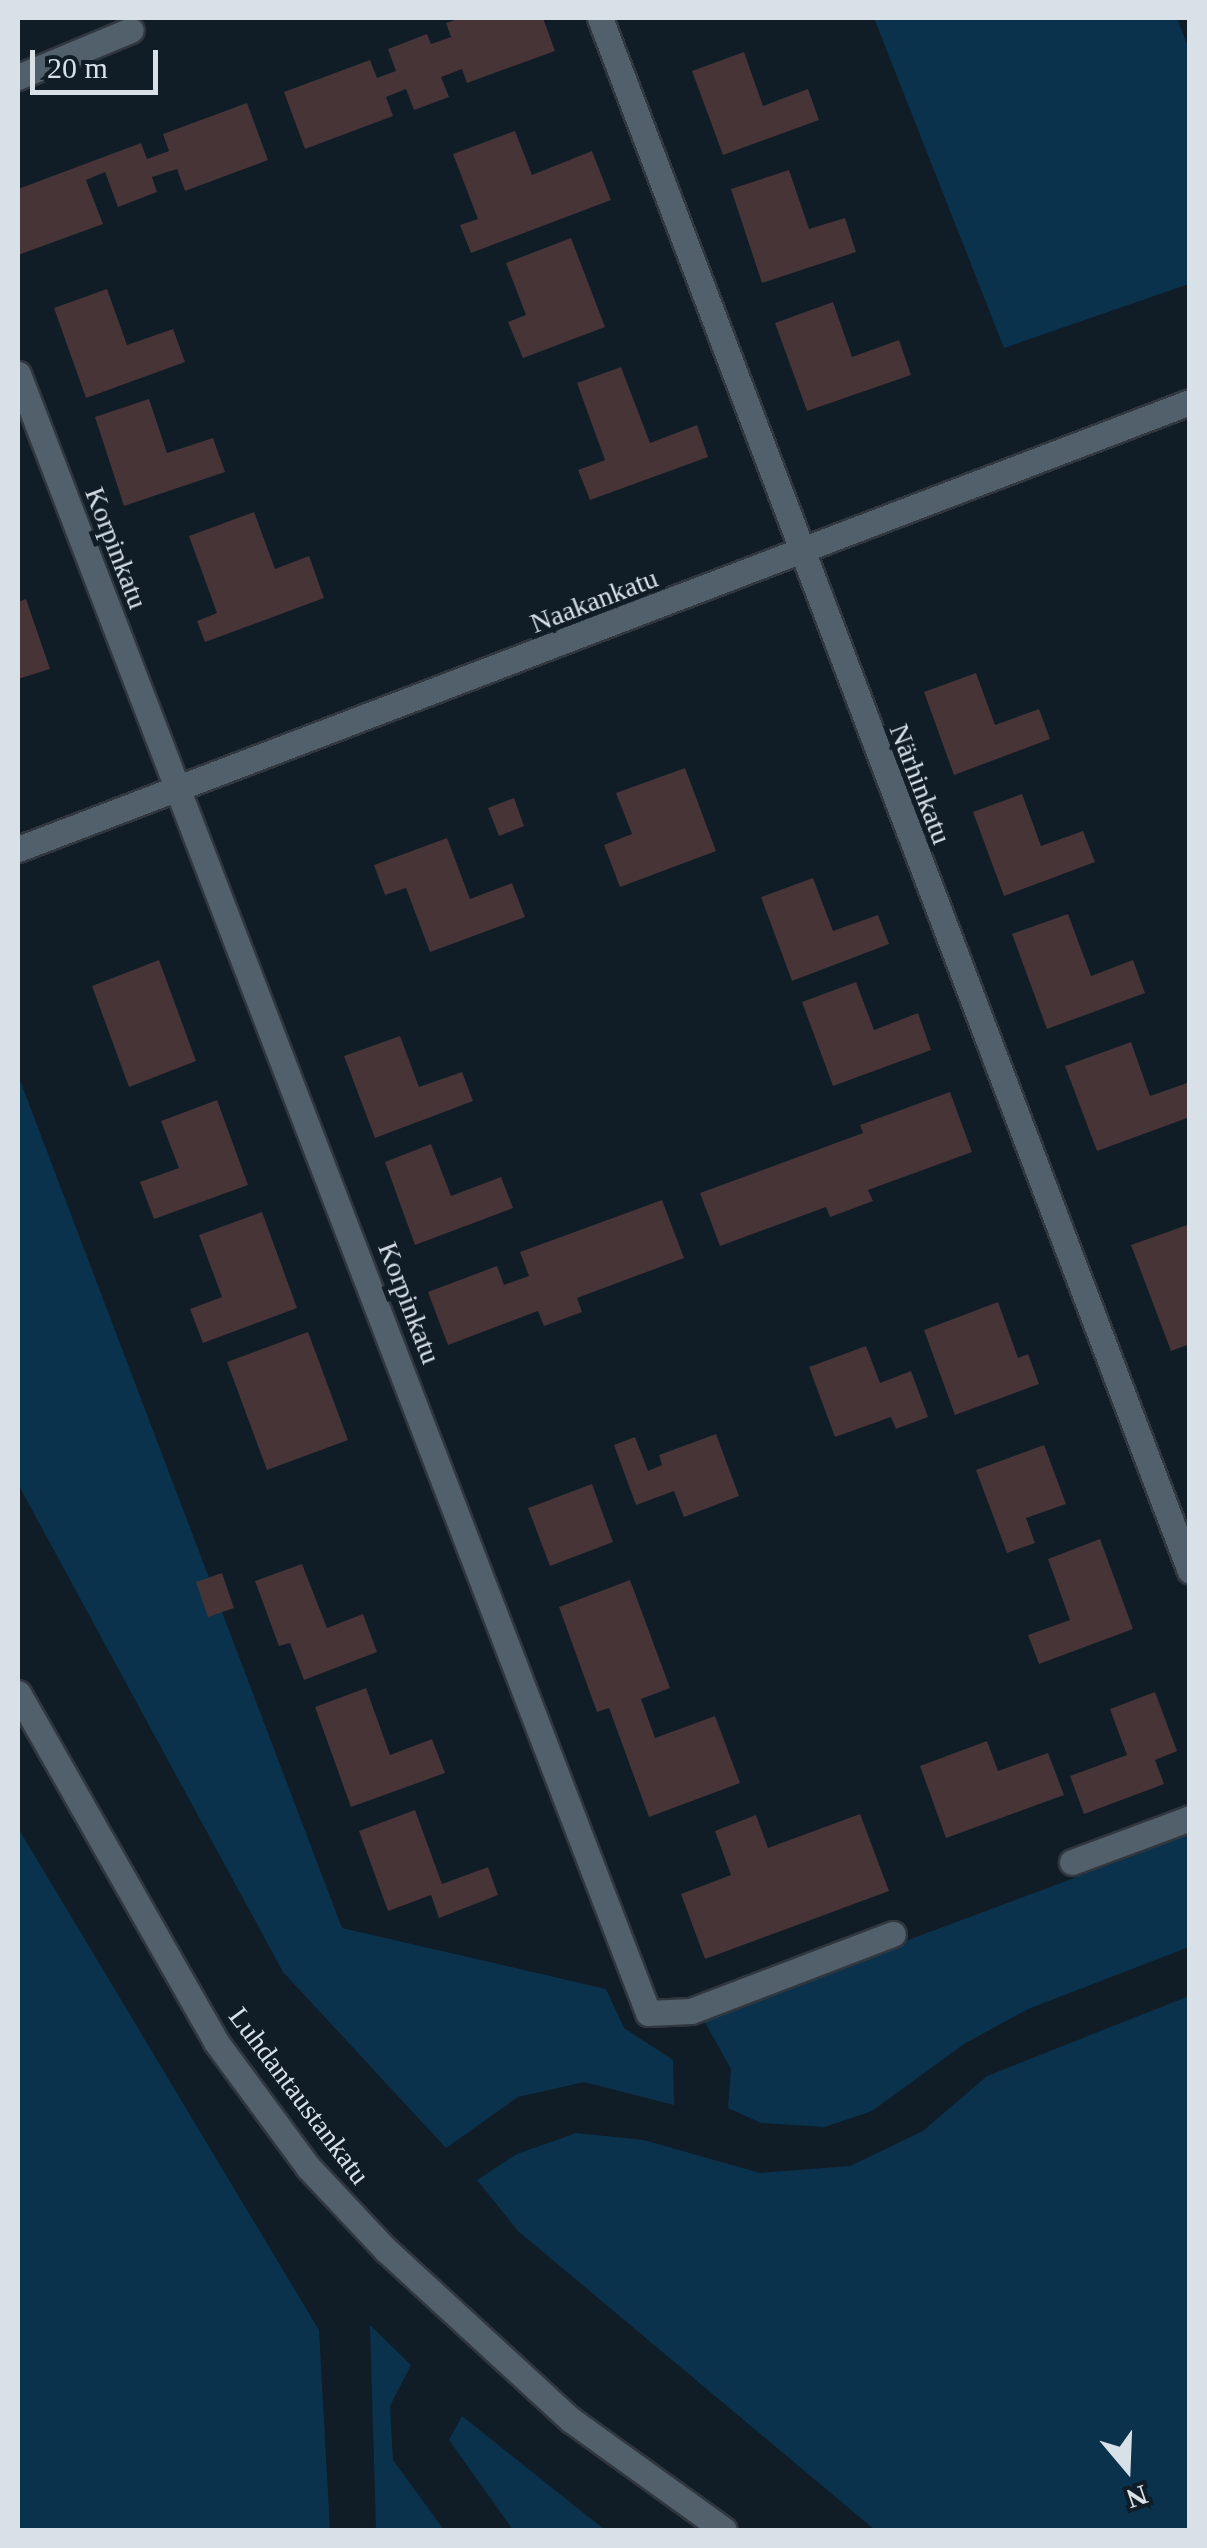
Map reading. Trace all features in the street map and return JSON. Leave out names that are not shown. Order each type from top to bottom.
[{"type":"street","name":"Närhinkatu","points":[[600,18],[800,554],[1190,1570]]},
{"type":"street","points":[[18,76],[131,30]]},
{"type":"street","name":"Korpinkatu","points":[[18,374],[648,2013],[690,2011],[892,1934]]},
{"type":"street","name":"Naakankatu","points":[[18,849],[800,554],[1190,402]]},
{"type":"street","name":"Luhdantaustankatu","points":[[18,1692],[216,2042],[308,2167],[386,2250],[571,2420],[724,2530]]},
{"type":"street","points":[[1072,1862],[1190,1818]]},
{"type":"shaded area","points":[[874,18],[1177,18],[1189,49],[1189,284],[1004,348]]},
{"type":"shaded area","points":[[18,1075],[342,1928],[606,1989],[624,2028],[673,2060],[674,2105],[584,2082],[518,2097],[446,2148],[283,1972],[18,1484]]},
{"type":"shaded area","points":[[18,1828],[319,2330],[330,2530],[18,2530]]},
{"type":"shaded area","points":[[1189,1835],[1189,1947],[1028,2009],[964,2044],[872,2111],[825,2127],[761,2123],[728,2108],[731,2069],[702,2017]]},
{"type":"shaded area","points":[[1189,1996],[1189,2530],[875,2530],[518,2231],[477,2180],[517,2154],[576,2133],[644,2140],[760,2173],[850,2166],[923,2131],[987,2076]]},
{"type":"shaded area","points":[[370,2325],[411,2365],[390,2406],[393,2460],[444,2530],[376,2530]]},
{"type":"shaded area","points":[[462,2416],[605,2530],[513,2530],[449,2440]]},
{"type":"building","points":[[461,18],[543,18],[555,51],[467,83],[462,69],[441,77],[449,97],[414,110],[406,89],[386,97],[393,116],[305,149],[284,92],[370,60],[377,78],[396,71],[388,49],[427,34],[431,44],[451,37],[446,23]]},
{"type":"building","points":[[744,52],[763,106],[808,89],[819,120],[723,155],[692,71]]},
{"type":"building","points":[[247,103],[268,160],[185,191],[177,169],[152,177],[157,192],[118,207],[105,172],[86,180],[103,224],[18,255],[18,189],[141,143],[147,159],[169,151],[163,134]]},
{"type":"building","points":[[515,131],[532,175],[592,151],[611,200],[471,253],[460,225],[478,219],[453,154]]},
{"type":"building","points":[[789,170],[809,229],[845,218],[856,252],[762,283],[731,189]]},
{"type":"building","points":[[571,238],[605,327],[523,358],[508,322],[526,315],[506,263]]},
{"type":"building","points":[[107,289],[127,345],[173,329],[185,362],[86,398],[54,308]]},
{"type":"building","points":[[833,302],[852,357],[899,340],[911,375],[807,411],[775,323]]},
{"type":"building","points":[[621,367],[650,443],[697,425],[708,457],[590,500],[578,470],[605,460],[577,383]]},
{"type":"building","points":[[149,399],[167,453],[213,438],[225,472],[124,506],[95,417]]},
{"type":"building","points":[[254,512],[275,569],[309,556],[324,598],[205,642],[197,621],[217,613],[189,536]]},
{"type":"building","points":[[26,599],[50,669],[18,679],[18,602]]},
{"type":"building","points":[[976,673],[995,725],[1039,709],[1050,739],[954,775],[924,692]]},
{"type":"building","points":[[685,768],[716,851],[620,887],[604,845],[632,834],[616,793]]},
{"type":"building","points":[[1022,794],[1041,846],[1083,831],[1095,862],[1004,896],[973,812]]},
{"type":"building","points":[[514,798],[524,826],[499,836],[488,808]]},
{"type":"building","points":[[447,838],[470,899],[512,883],[525,917],[430,952],[406,888],[385,895],[374,865]]},
{"type":"building","points":[[813,878],[833,931],[878,915],[889,944],[792,981],[761,897]]},
{"type":"building","points":[[1068,914],[1091,976],[1133,960],[1145,993],[1047,1029],[1012,934]]},
{"type":"building","points":[[159,960],[196,1061],[129,1087],[92,986]]},
{"type":"building","points":[[856,982],[874,1030],[918,1013],[931,1050],[833,1086],[802,1002]]},
{"type":"building","points":[[400,1036],[419,1087],[462,1072],[473,1101],[375,1138],[344,1056]]},
{"type":"building","points":[[1131,1042],[1150,1096],[1190,1082],[1190,1117],[1097,1151],[1065,1066]]},
{"type":"building","points":[[950,1092],[972,1152],[868,1190],[873,1201],[830,1217],[826,1207],[720,1246],[700,1193],[863,1133],[860,1125]]},
{"type":"building","points":[[217,1100],[248,1185],[154,1219],[140,1182],[179,1168],[161,1121]]},
{"type":"building","points":[[431,1144],[451,1196],[501,1177],[513,1208],[415,1245],[385,1162]]},
{"type":"building","points":[[662,1200],[684,1258],[577,1298],[582,1312],[544,1326],[538,1311],[448,1345],[428,1292],[497,1266],[504,1285],[529,1276],[520,1252]]},
{"type":"building","points":[[262,1212],[297,1308],[203,1343],[190,1309],[222,1297],[199,1235]]},
{"type":"building","points":[[1190,1224],[1190,1344],[1171,1351],[1131,1245]]},
{"type":"building","points":[[998,1302],[1018,1358],[1028,1354],[1039,1384],[955,1415],[924,1330]]},
{"type":"building","points":[[308,1332],[348,1440],[267,1470],[227,1362]]},
{"type":"building","points":[[866,1346],[880,1383],[911,1371],[928,1417],[896,1429],[891,1417],[835,1437],[809,1367]]},
{"type":"building","points":[[716,1434],[739,1496],[684,1517],[674,1491],[636,1505],[614,1445],[635,1437],[648,1471],[662,1465],[659,1455]]},
{"type":"building","points":[[1044,1445],[1066,1504],[1026,1518],[1035,1543],[1007,1553],[976,1470]]},
{"type":"building","points":[[592,1484],[613,1542],[550,1566],[528,1508]]},
{"type":"building","points":[[1100,1539],[1133,1629],[1039,1664],[1028,1635],[1070,1620],[1048,1559]]},
{"type":"building","points":[[302,1564],[327,1628],[363,1614],[377,1652],[304,1680],[290,1643],[279,1646],[255,1581]]},
{"type":"building","points":[[222,1573],[234,1608],[208,1617],[196,1582]]},
{"type":"building","points":[[630,1580],[670,1688],[641,1699],[655,1738],[715,1716],[740,1783],[649,1817],[609,1708],[597,1712],[559,1607]]},
{"type":"building","points":[[366,1688],[390,1755],[432,1739],[445,1773],[351,1807],[315,1707]]},
{"type":"building","points":[[1155,1692],[1177,1751],[1155,1760],[1164,1784],[1084,1814],[1070,1776],[1127,1755],[1110,1709]]},
{"type":"building","points":[[987,1741],[998,1771],[1048,1753],[1064,1795],[946,1838],[920,1766]]},
{"type":"building","points":[[415,1810],[442,1884],[488,1867],[498,1895],[439,1918],[431,1895],[388,1911],[359,1831]]},
{"type":"building","points":[[860,1814],[889,1891],[705,1959],[681,1894],[731,1875],[715,1831],[756,1815],[768,1848]]}]
